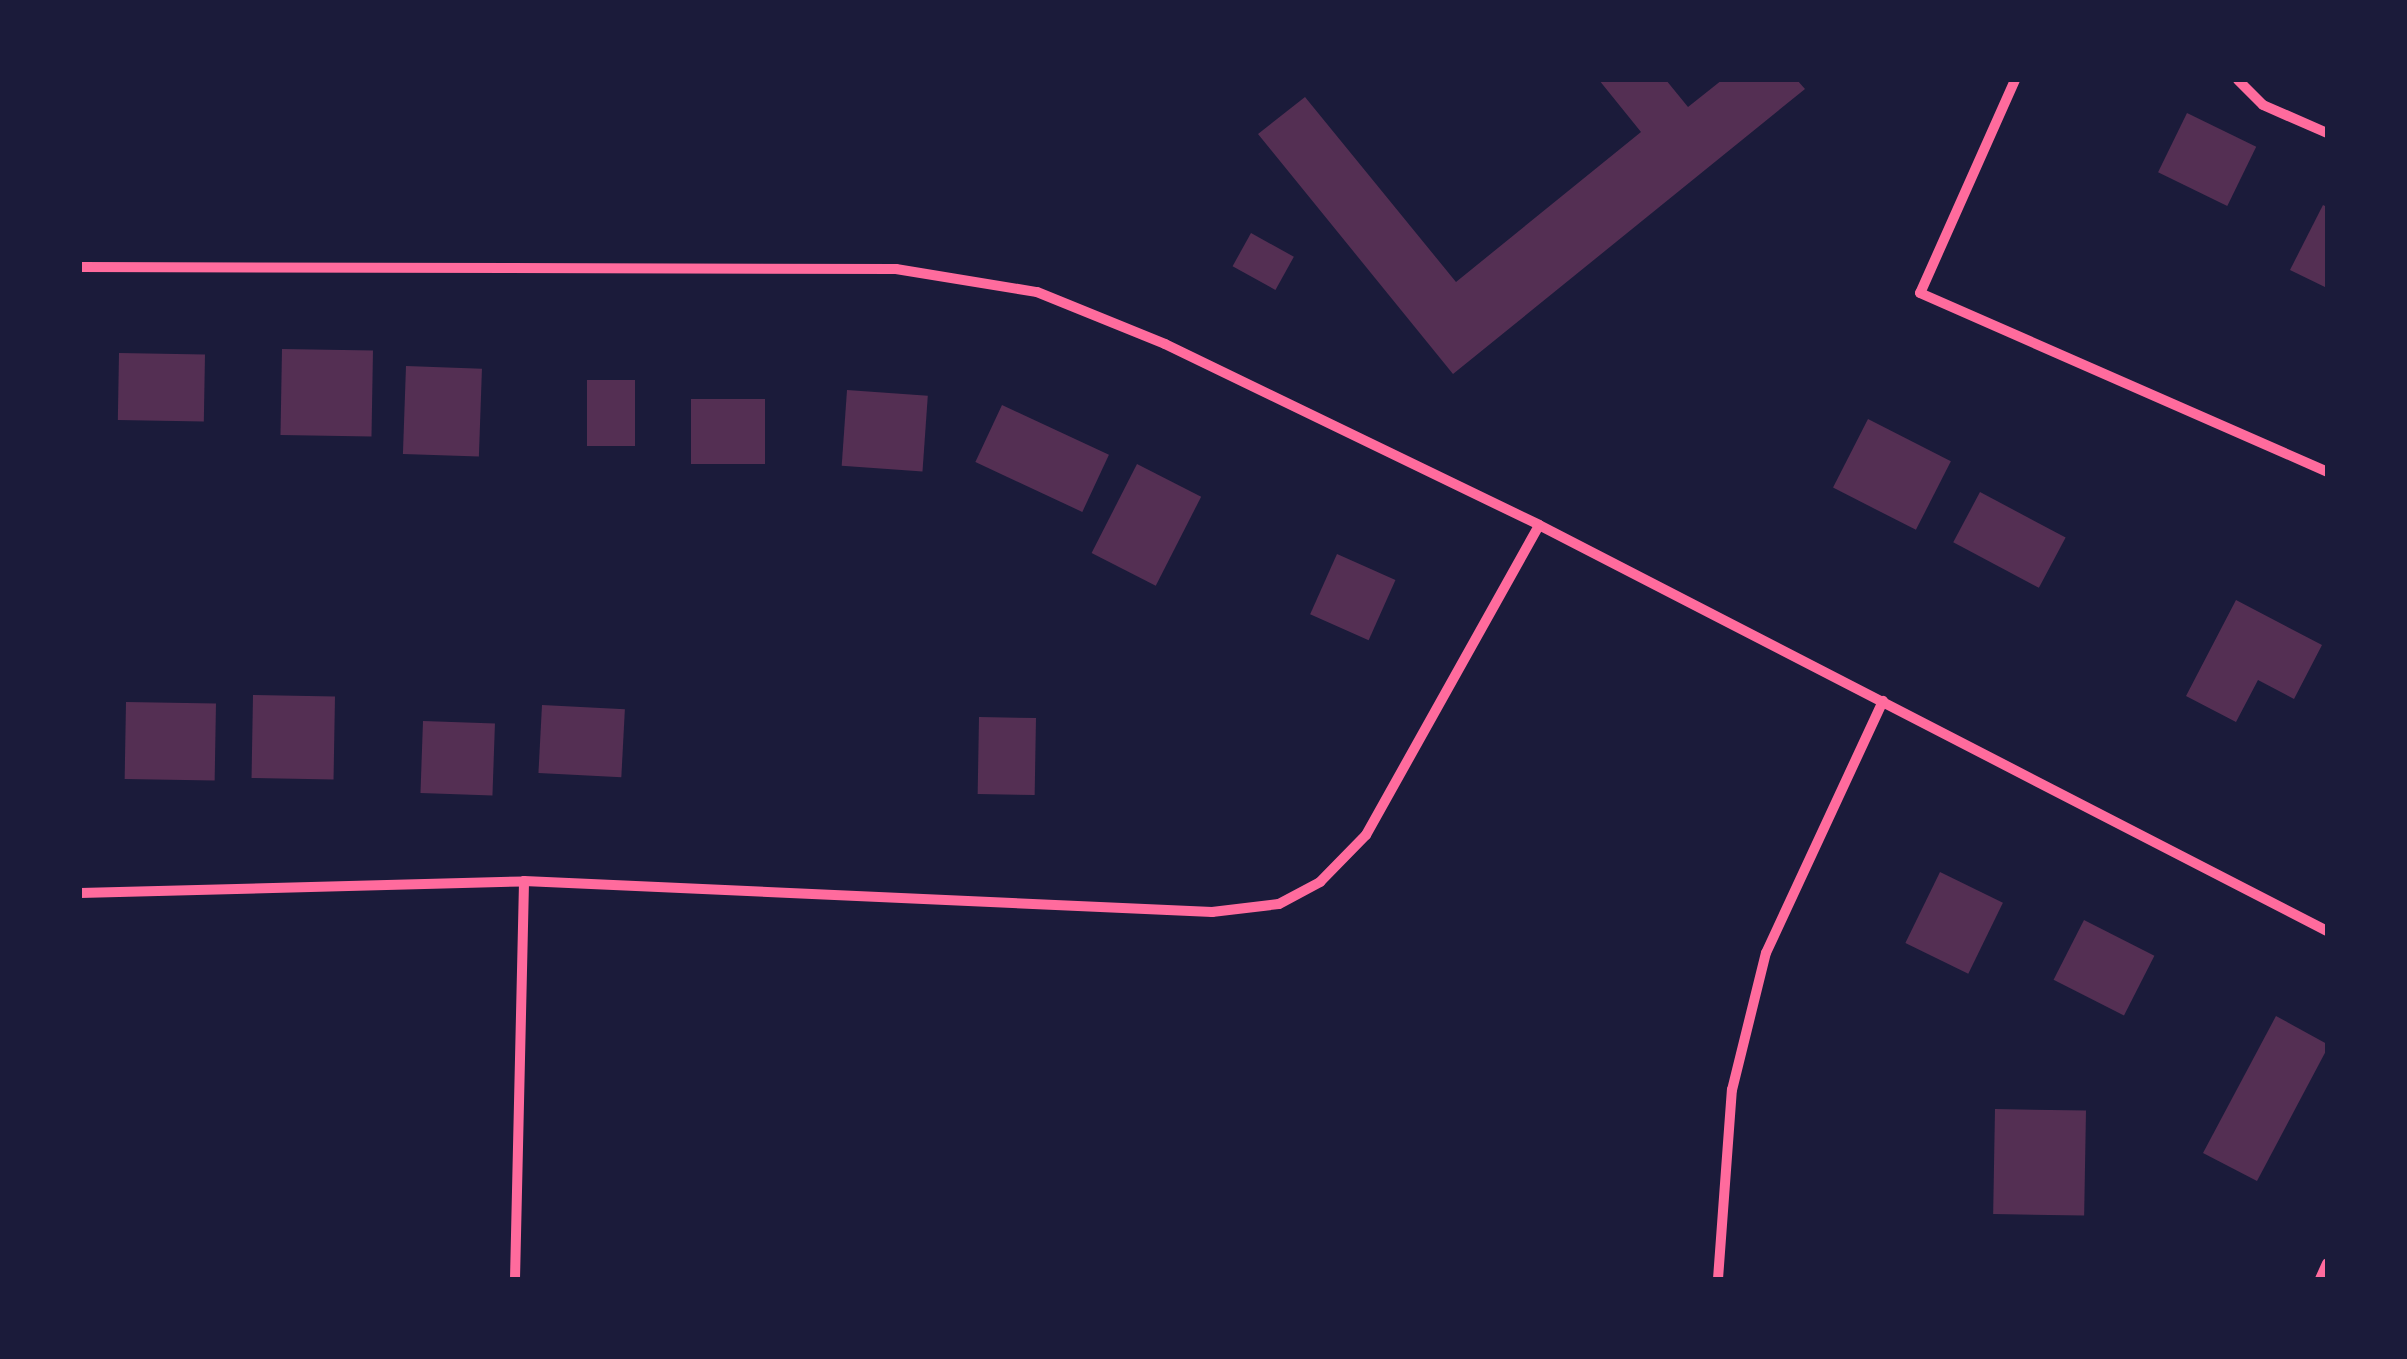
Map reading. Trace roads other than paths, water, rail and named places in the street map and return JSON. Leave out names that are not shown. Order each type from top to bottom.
[{"type":"street","points":[[2015,80],[1920,293],[2327,472]]},
{"type":"street","points":[[2238,80],[2263,105],[2327,133]]},
{"type":"street","points":[[80,267],[896,270],[1037,292],[1165,344],[1539,525],[2327,931]]},
{"type":"street","points":[[80,893],[524,881],[1212,912],[1279,904],[1320,882],[1366,835],[1539,525]]},
{"type":"street","points":[[1718,1279],[1732,1090],[1766,953],[1883,701]]},
{"type":"street","points":[[516,1279],[524,881]]},
{"type":"street","points":[[2320,1279],[2327,1263]]}]
